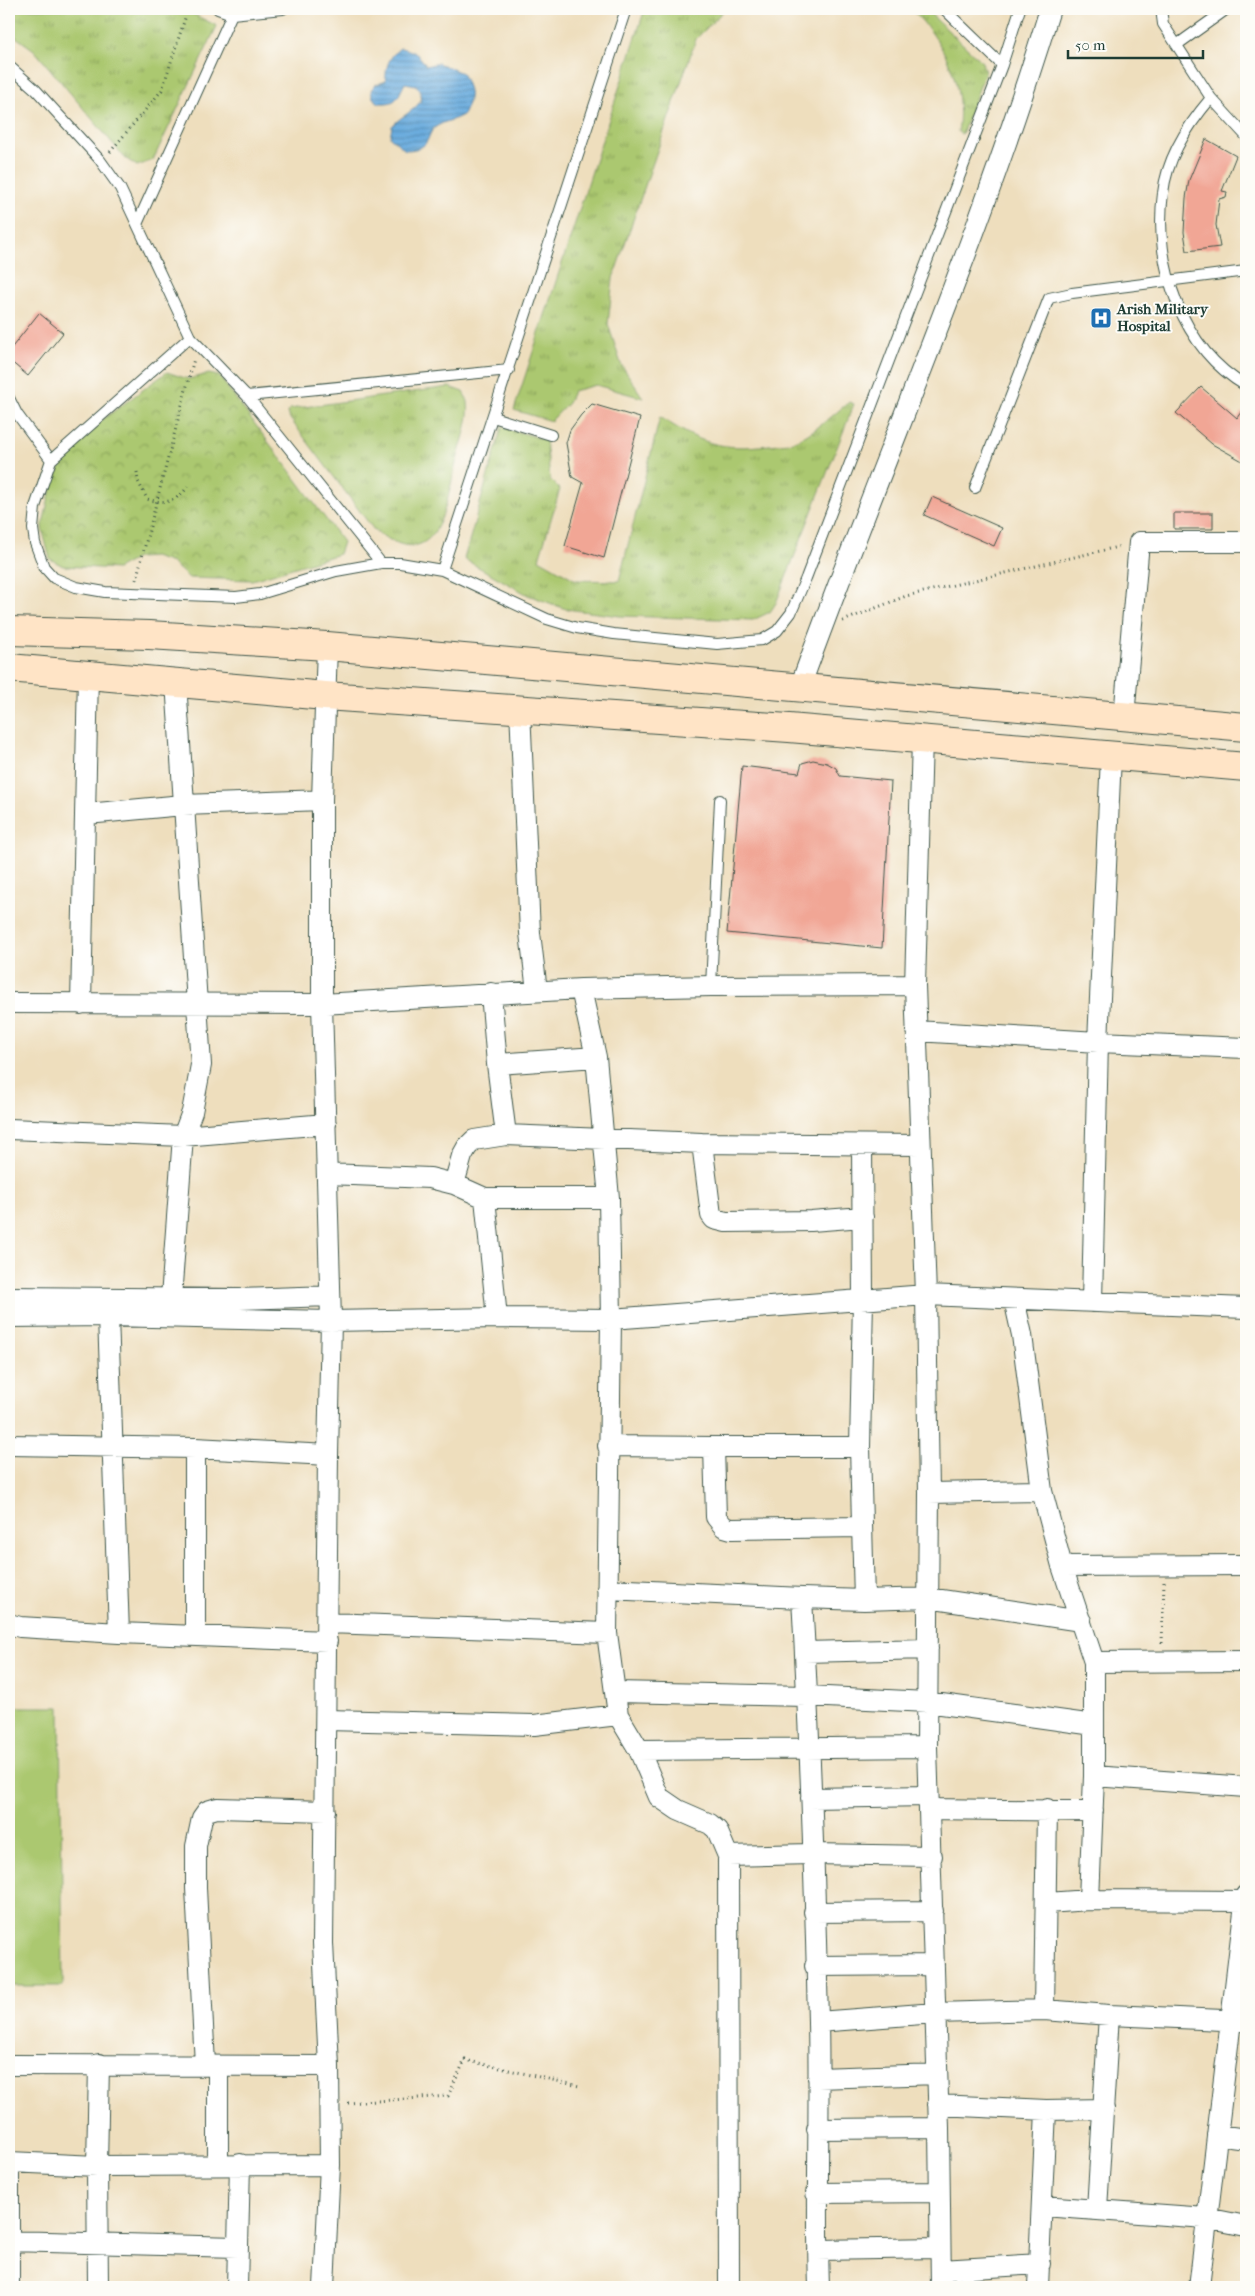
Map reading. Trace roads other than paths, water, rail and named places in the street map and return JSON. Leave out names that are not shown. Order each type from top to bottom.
[{"type":"main road","points":[[9,631],[149,635],[327,646],[1244,727],[1243,766],[1111,756],[922,738],[326,696],[9,668]]},
{"type":"street","points":[[800,688],[985,205],[1024,94],[1050,9]]},
{"type":"street","points":[[1124,717],[1139,542],[1246,542]]},
{"type":"street","points":[[324,2287],[330,2164],[329,2066],[323,1943],[331,1321],[322,1004],[322,800],[327,646]]},
{"type":"street","points":[[82,1004],[87,814],[88,674]]},
{"type":"street","points":[[171,1298],[184,1136],[192,1112],[200,1065],[176,682]]},
{"type":"street","points":[[520,709],[530,933],[537,991]]},
{"type":"street","points":[[922,738],[915,985],[919,1145],[926,1295],[930,1494],[926,1747],[932,1856],[940,2128],[941,2278],[1040,2264]]},
{"type":"street","points":[[1092,1302],[1098,1042],[1111,756]]},
{"type":"street","points":[[87,814],[183,805],[322,800]]},
{"type":"street","points":[[9,1003],[322,1004],[581,989],[915,985]]},
{"type":"street","points":[[581,989],[596,1057],[605,1138],[609,1198],[610,1319],[607,1634],[618,1715],[639,1750],[659,1797],[665,1803],[714,1827],[723,1841],[728,1856],[730,2287]]},
{"type":"street","points":[[490,993],[496,1064],[506,1135]]},
{"type":"street","points":[[916,1031],[1098,1042],[1246,1048]]},
{"type":"street","points":[[496,1064],[596,1057]]},
{"type":"street","points":[[9,1129],[184,1136],[326,1124]]},
{"type":"street","points":[[454,1184],[462,1156],[474,1140],[506,1135],[702,1143],[919,1145]]},
{"type":"street","points":[[702,1143],[711,1215],[714,1219],[726,1222],[812,1221],[862,1217]]},
{"type":"street","points":[[862,1145],[864,1299],[860,1447],[864,1600]]},
{"type":"street","points":[[327,1174],[430,1178],[454,1184],[485,1198],[609,1198]]},
{"type":"street","points":[[485,1198],[497,1318]]},
{"type":"street","points":[[9,1317],[108,1316],[331,1321],[497,1318],[610,1319],[926,1295],[1246,1308]]},
{"type":"street","points":[[9,1297],[239,1299],[330,1296]]},
{"type":"street","points":[[1014,1299],[1022,1335],[1042,1491],[1062,1566],[1094,1662],[1094,1776],[1089,1900]]},
{"type":"street","points":[[108,1316],[111,1447],[119,1633]]},
{"type":"street","points":[[9,1445],[195,1448],[328,1455]]},
{"type":"street","points":[[608,1446],[860,1447]]},
{"type":"street","points":[[714,1447],[716,1517],[724,1527],[738,1530],[861,1527]]},
{"type":"street","points":[[195,1448],[195,1635]]},
{"type":"street","points":[[930,1494],[1042,1491]]},
{"type":"street","points":[[1062,1566],[1246,1565]]},
{"type":"street","points":[[607,1589],[864,1600],[928,1598],[1081,1621]]},
{"type":"street","points":[[802,1598],[810,1747],[818,2022],[816,2193],[819,2287]]},
{"type":"street","points":[[9,1624],[20,1627],[119,1633],[195,1635],[328,1632],[607,1634]]},
{"type":"street","points":[[805,1652],[928,1649]]},
{"type":"street","points":[[1094,1662],[1246,1661]]},
{"type":"street","points":[[615,1692],[807,1696],[927,1702],[1094,1726]]},
{"type":"street","points":[[326,1720],[534,1725],[618,1715]]},
{"type":"street","points":[[639,1750],[926,1747]]},
{"type":"street","points":[[1094,1776],[1246,1788]]},
{"type":"street","points":[[811,1798],[1093,1811]]},
{"type":"street","points":[[218,2164],[212,2065],[196,1888],[196,1846],[202,1818],[208,1811],[217,1808],[324,1811]]},
{"type":"street","points":[[1044,2010],[1047,1809]]},
{"type":"street","points":[[728,1856],[812,1854],[932,1856]]},
{"type":"street","points":[[1199,2287],[1217,2134],[1239,2020],[1246,1895]]},
{"type":"street","points":[[1047,1903],[1089,1900],[1246,1901]]},
{"type":"street","points":[[814,1912],[933,1911]]},
{"type":"street","points":[[815,1966],[934,1965]]},
{"type":"street","points":[[818,2022],[936,2013],[1044,2010],[1109,2015],[1239,2020]]},
{"type":"street","points":[[1097,2209],[1109,2015]]},
{"type":"street","points":[[98,2287],[97,2166],[99,2064]]},
{"type":"street","points":[[9,2065],[329,2066]]},
{"type":"street","points":[[818,2078],[937,2074]]},
{"type":"street","points":[[938,2105],[1046,2110],[1104,2109]]},
{"type":"street","points":[[1038,2287],[1046,2110]]},
{"type":"street","points":[[817,2129],[940,2128]]},
{"type":"street","points":[[1217,2134],[1246,2139]]},
{"type":"street","points":[[10,2287],[9,2162],[97,2166],[330,2164]]},
{"type":"street","points":[[237,2287],[240,2164]]},
{"type":"street","points":[[816,2193],[939,2192]]},
{"type":"street","points":[[1043,2206],[1206,2218],[1246,2226]]},
{"type":"street","points":[[9,2241],[237,2247]]},
{"type":"street","points":[[818,2250],[940,2248]]},
{"type":"lane","points":[[218,9],[232,11],[283,9]]},
{"type":"lane","points":[[442,570],[626,9]]},
{"type":"lane","points":[[944,9],[1002,65]]},
{"type":"lane","points":[[190,337],[51,460],[35,507],[33,529],[35,542],[44,566],[54,578],[76,587],[105,592],[236,597],[260,594],[336,571],[381,563],[400,563],[442,570],[547,619],[577,628],[614,634],[717,644],[762,640],[777,631],[791,613],[806,578],[1002,65],[1020,9]]},
{"type":"lane","points":[[1161,9],[1163,24],[1178,44],[1210,98],[1246,136]]},
{"type":"lane","points":[[1178,44],[1227,9]]},
{"type":"lane","points":[[138,222],[232,11]]},
{"type":"lane","points":[[9,66],[36,90],[100,160],[120,188],[138,222],[190,337],[247,396],[381,563]]},
{"type":"lane","points":[[1210,98],[1179,141],[1162,192],[1162,243],[1168,281],[1183,317],[1214,362],[1235,380],[1246,386]]},
{"type":"lane","points":[[975,488],[1049,298],[1072,293],[1246,271]]},
{"type":"lane","points":[[247,396],[509,370]]},
{"type":"lane","points":[[9,398],[17,414],[51,460]]},
{"type":"lane","points":[[493,417],[551,435]]},
{"type":"lane","points":[[711,986],[720,800]]},
{"type":"water","points":[[400,48],[415,53],[426,66],[438,63],[462,73],[469,89],[469,99],[463,115],[433,129],[424,145],[405,150],[390,137],[392,126],[421,101],[420,90],[416,85],[405,83],[396,99],[390,102],[379,103],[373,98],[371,90],[375,85],[386,81],[388,63]]},
{"type":"place","name":"Arish Military Hospital","points":[[1101,318]]}]
